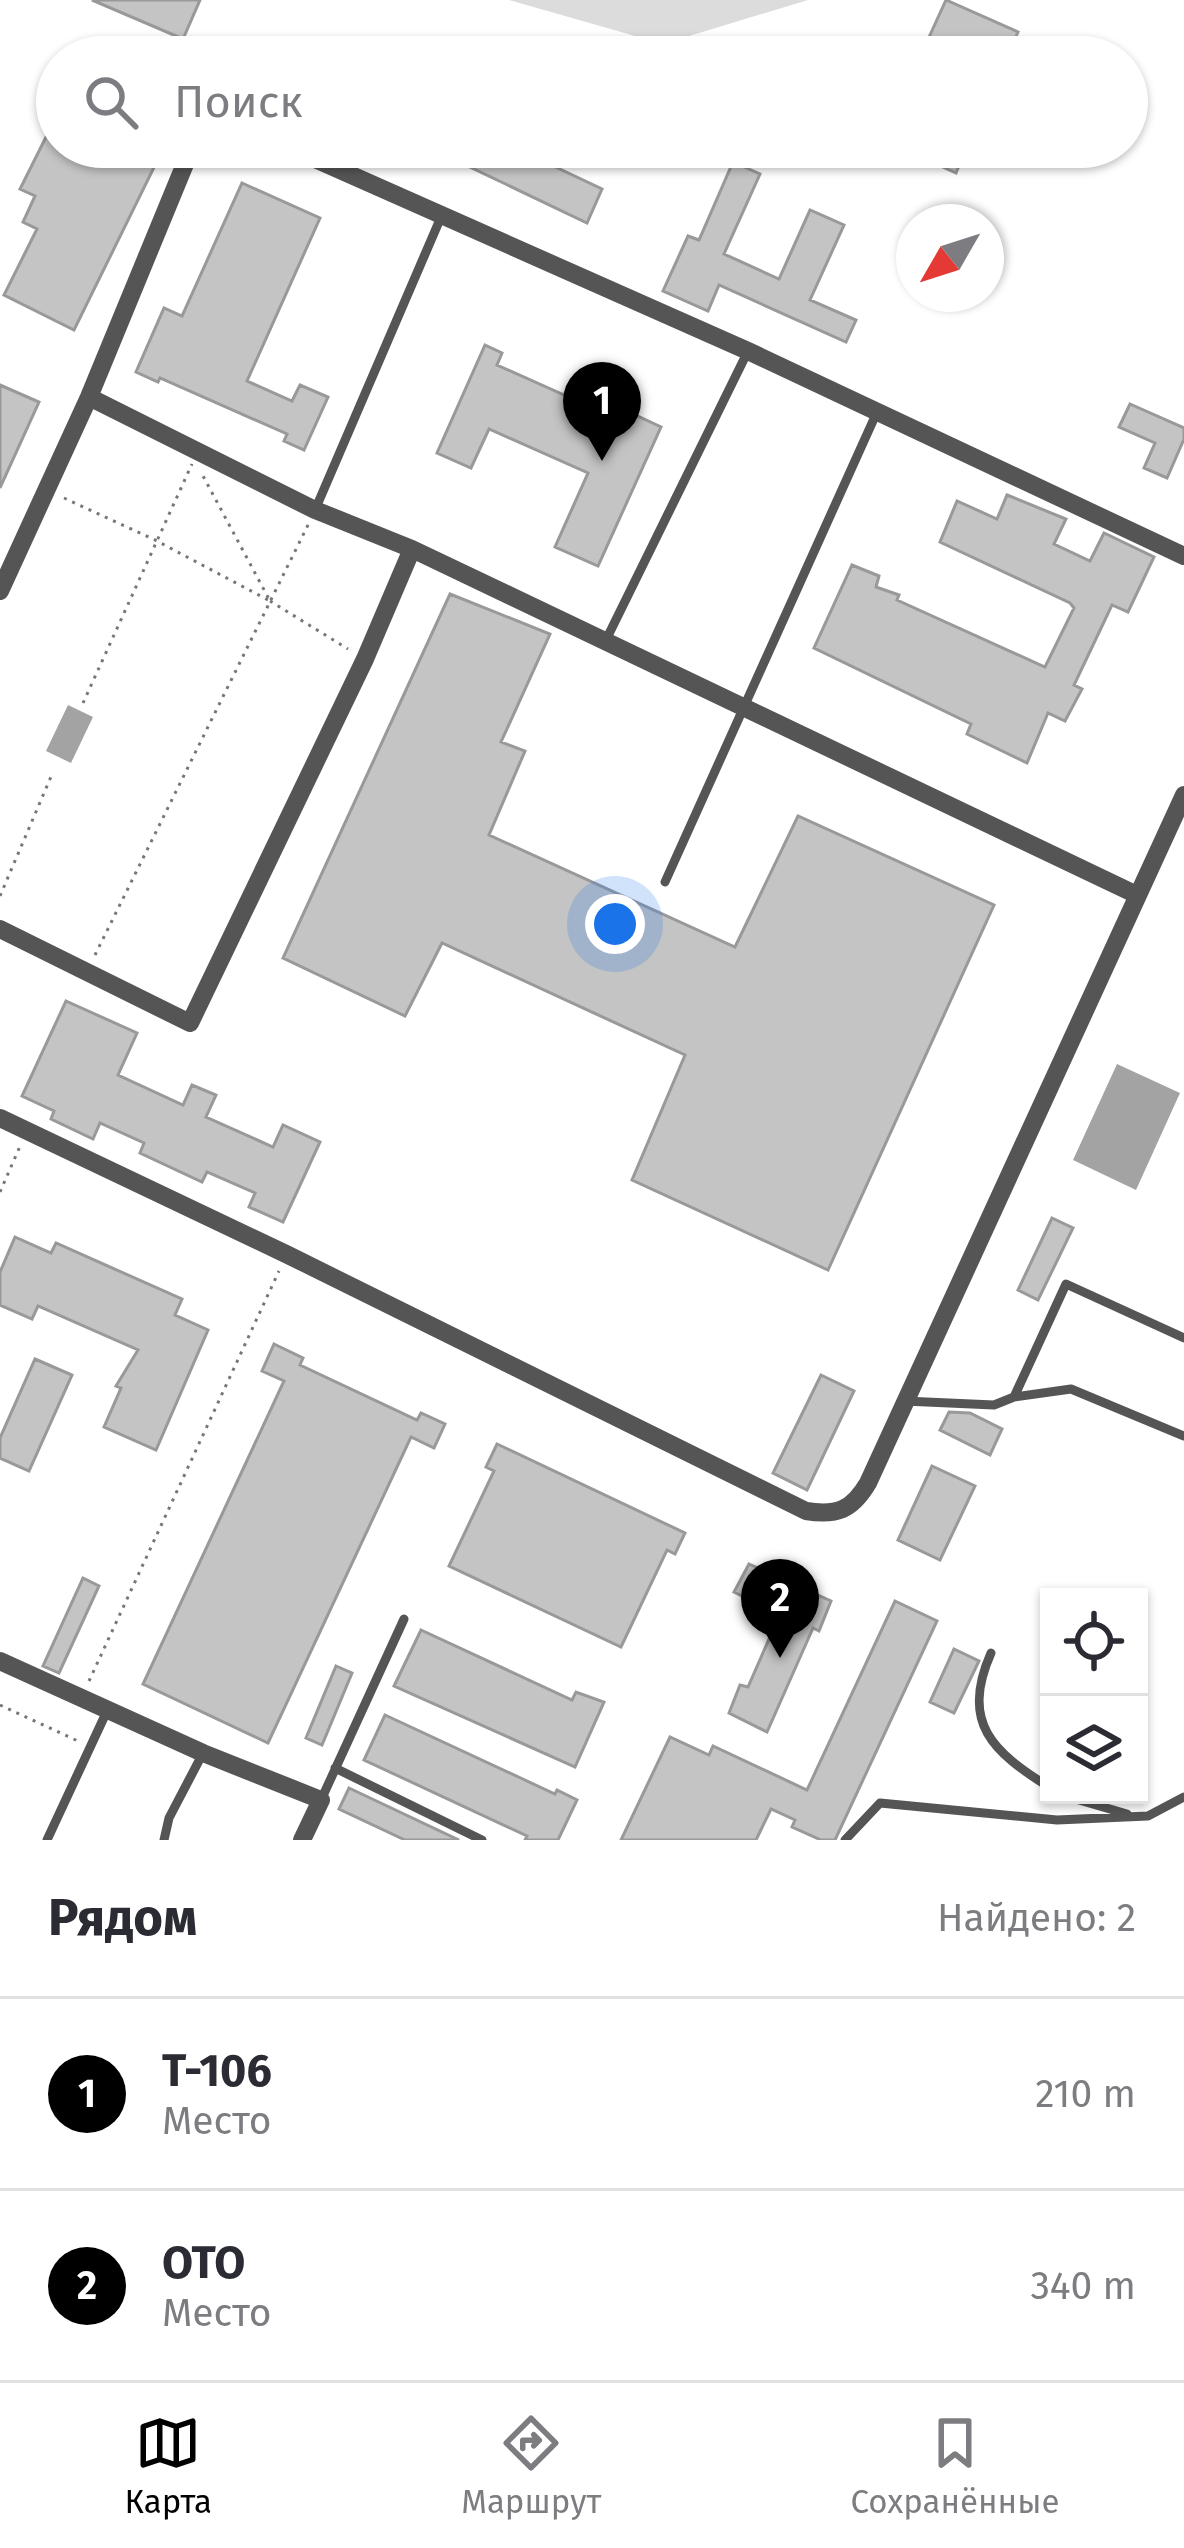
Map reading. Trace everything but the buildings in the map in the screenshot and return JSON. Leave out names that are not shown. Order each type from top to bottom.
[{"type":"street","points":[[0,591],[89,397],[183,168]]},
{"type":"street","points":[[336,168],[748,351],[1184,556]]},
{"type":"street","points":[[89,397],[316,510],[412,549],[1137,895]]},
{"type":"street","points":[[0,928],[190,1023],[365,659],[412,549]]},
{"type":"street","points":[[0,1118],[806,1511],[830,1515],[858,1500],[1184,795]]},
{"type":"street","points":[[0,1661],[203,1753],[321,1799],[302,1840]]},
{"type":"lane","points":[[316,510],[442,215]]},
{"type":"lane","points":[[605,642],[748,351]]},
{"type":"lane","points":[[665,882],[878,412]]},
{"type":"lane","points":[[1014,1397],[1066,1283],[1184,1338]]},
{"type":"lane","points":[[904,1401],[994,1405],[1014,1397],[1071,1390],[1184,1436]]},
{"type":"lane","points":[[321,1799],[404,1619]]},
{"type":"lane","points":[[991,1653],[979,1679],[983,1727],[1003,1758],[1040,1781]]},
{"type":"lane","points":[[47,1840],[107,1711]]},
{"type":"lane","points":[[164,1840],[169,1819],[203,1753]]},
{"type":"lane","points":[[335,1768],[482,1840]]},
{"type":"lane","points":[[845,1840],[880,1803],[1057,1820],[1148,1816],[1184,1797]]},
{"type":"lane","points":[[1095,1804],[1138,1816]]},
{"type":"path","points":[[83,703],[194,459],[270,601]]},
{"type":"path","points":[[46,490],[155,540],[270,601],[365,659]]},
{"type":"path","points":[[87,973],[316,510]]},
{"type":"path","points":[[0,896],[53,772]]},
{"type":"path","points":[[0,1192],[27,1131]]},
{"type":"path","points":[[81,1700],[286,1254]]},
{"type":"path","points":[[0,1705],[92,1748]]},
{"type":"shaded area","points":[[509,0],[808,0],[689,36],[635,36]]},
{"type":"shaded area","points":[[68,705],[93,717],[71,763],[46,751]]},
{"type":"shaded area","points":[[1117,1064],[1180,1093],[1136,1190],[1073,1160]]},
{"type":"place","name":"Т-106","points":[[602,461]]},
{"type":"place","name":"ОТО","points":[[780,1658]]}]
